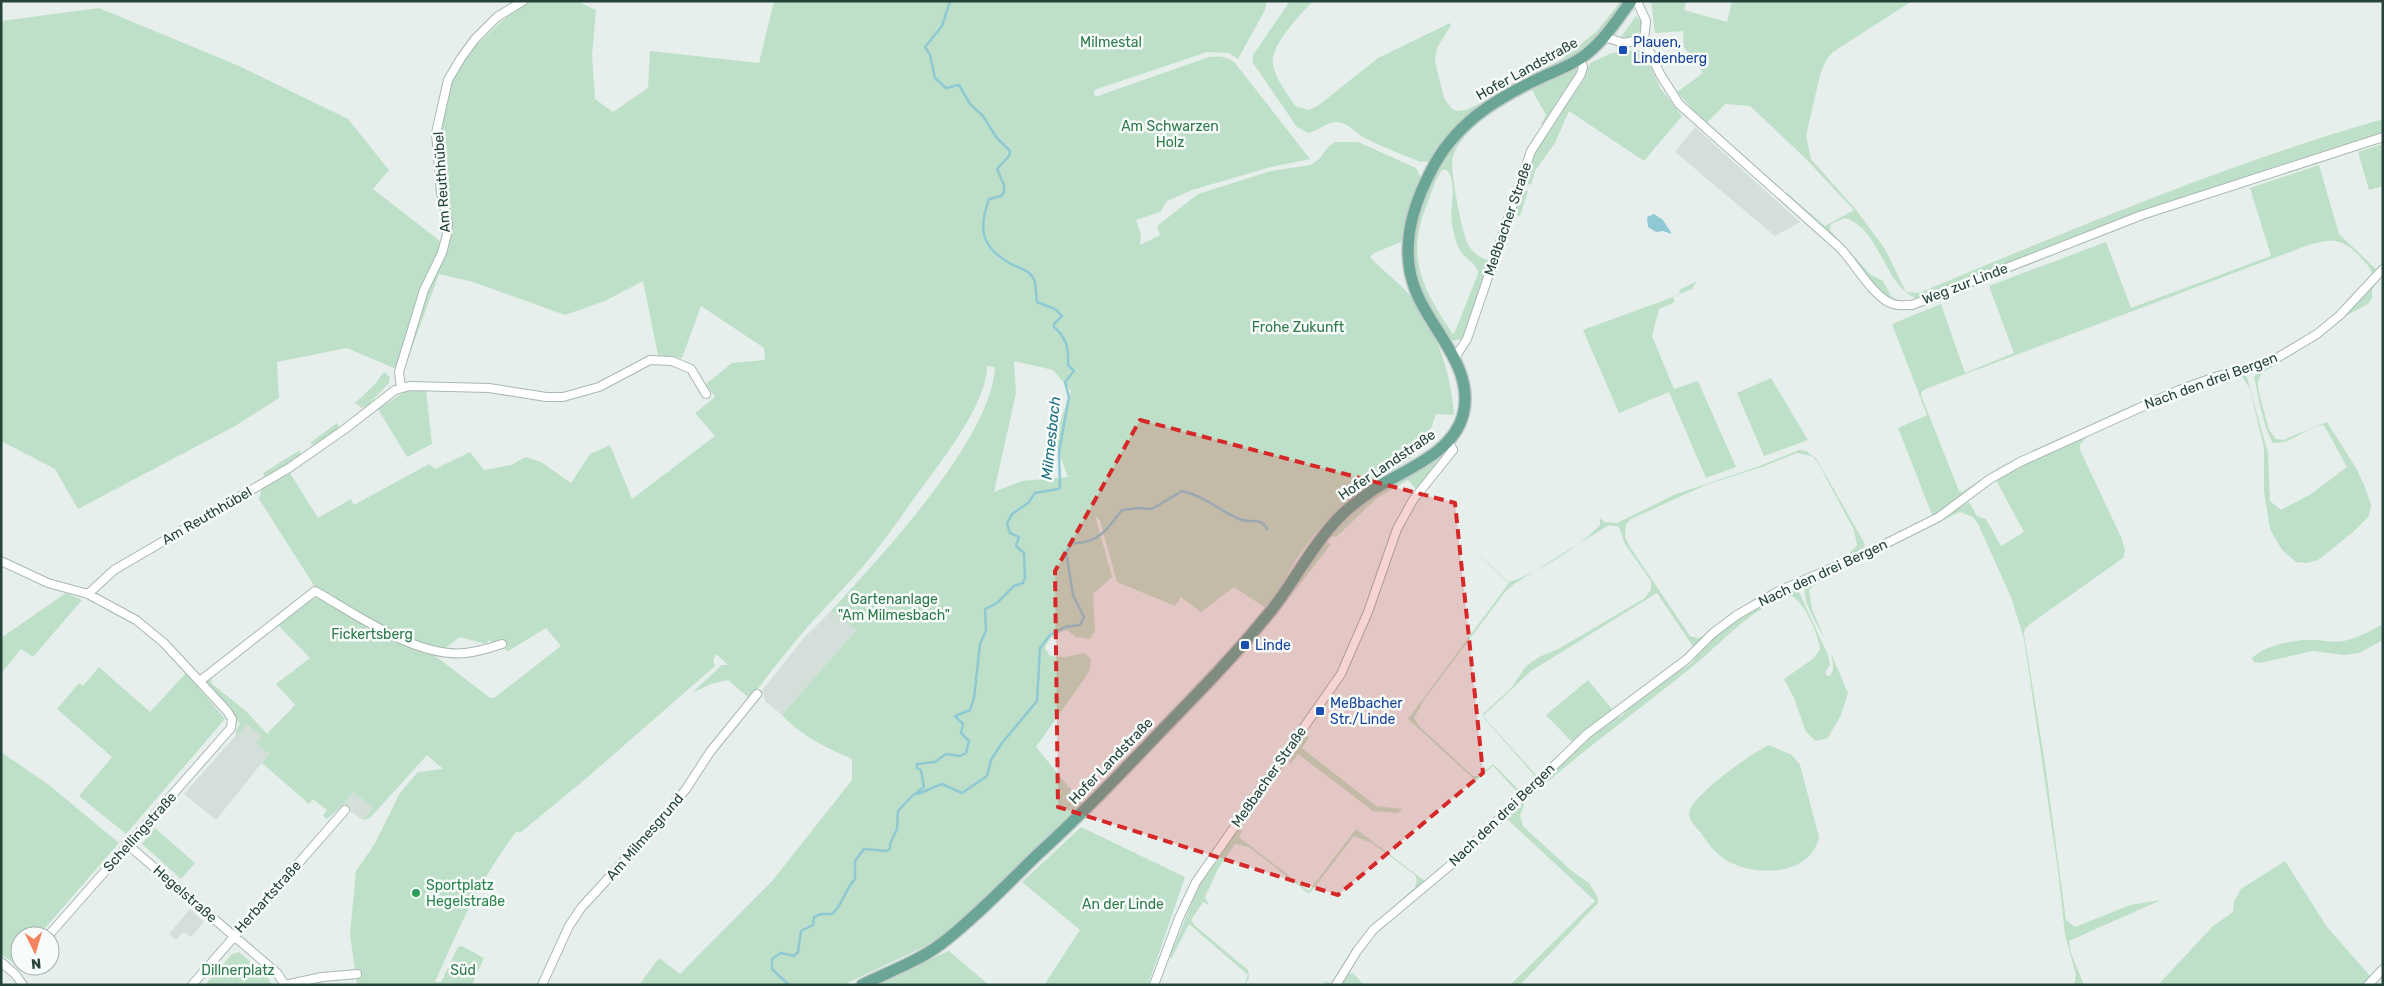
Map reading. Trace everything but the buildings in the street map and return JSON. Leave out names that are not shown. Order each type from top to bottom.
[{"type":"main road","name":"Hofer Landstraße","points":[[862,985],[922,956],[941,944],[970,918],[1075,820],[1197,694],[1271,611],[1317,544],[1347,509],[1374,490],[1420,463],[1448,441],[1460,423],[1464,406],[1463,384],[1454,359],[1417,294],[1409,266],[1409,230],[1423,187],[1441,153],[1470,119],[1509,93],[1580,59],[1604,37],[1631,1]]},
{"type":"street","name":"Am Reuthhübel","points":[[88,594],[90,590],[114,570],[289,468],[401,388],[399,372],[424,290],[442,253],[447,234],[448,223],[441,193],[436,133],[448,80],[460,58],[475,38],[497,17],[523,1]]},
{"type":"street","name":"Weg zur Linde","points":[[1637,1],[1646,21],[1644,39],[1660,74],[1679,104],[1851,258],[1884,300],[1899,305],[1912,305],[2142,215],[2383,137]]},
{"type":"street","points":[[1604,37],[1624,43],[1644,39]]},
{"type":"street","name":"Meßbacher Straße","points":[[1454,359],[1467,339],[1531,151],[1581,74],[1583,67],[1580,59]]},
{"type":"street","name":"Nach den drei Bergen","points":[[1336,985],[1373,930],[1453,863],[1587,734],[1687,660],[1713,633],[1737,615],[1779,591],[1870,551],[1939,517],[1990,479],[2020,462],[2179,390],[2272,361],[2316,334],[2340,315],[2383,269]]},
{"type":"street","points":[[401,388],[410,386],[489,388],[539,396],[563,397],[599,387],[650,360],[672,361],[691,369],[706,394]]},
{"type":"street","name":"Meßbacher Straße","points":[[1154,985],[1179,918],[1196,882],[1341,674],[1368,612],[1397,528],[1413,500],[1453,450],[1448,441]]},
{"type":"street","points":[[1,561],[48,583],[88,594],[136,620],[164,643],[200,681],[315,591],[391,634],[420,647],[440,652],[463,654],[502,644]]},
{"type":"street","name":"Schellingstraße","points":[[57,926],[231,728],[232,719],[227,711],[200,681]]},
{"type":"street","name":"Am Milmesgrund","points":[[542,985],[566,932],[581,908],[657,825],[686,789],[710,752],[757,694]]},
{"type":"street","name":"Herbartstraße","points":[[192,985],[345,810]]},
{"type":"street","name":"Hegelstraße","points":[[128,845],[276,973],[285,985],[322,977],[357,974]]},
{"type":"street","points":[[2368,985],[2383,969]]},
{"type":"highlighted area","points":[[1140,420],[1455,503],[1483,773],[1338,895],[1058,807],[1055,571]]},
{"type":"shaded area","points":[[1695,127],[1800,222],[1775,236],[1675,152]]},
{"type":"shaded area","points":[[831,611],[856,630],[782,715],[766,702],[761,692],[803,639]]},
{"type":"shaded area","points":[[247,723],[262,736],[269,754],[216,820],[184,794]]},
{"type":"shaded area","points":[[353,792],[373,808],[363,820],[342,806]]},
{"type":"shaded area","points":[[190,909],[204,922],[191,937],[183,932],[176,940],[169,934]]},
{"type":"green space","points":[[528,1],[576,1],[596,10],[592,55],[595,99],[613,112],[648,88],[650,51],[759,63],[774,1],[1267,1],[1265,10],[1238,59],[1229,53],[1207,52],[1094,90],[1095,97],[1209,57],[1226,58],[1235,63],[1310,159],[1271,167],[1192,190],[1167,201],[1160,212],[1136,220],[1141,235],[1140,245],[1160,235],[1157,226],[1198,194],[1271,171],[1311,165],[1335,142],[1358,142],[1416,168],[1422,180],[1401,242],[1374,253],[1370,257],[1407,292],[1428,324],[1446,368],[1454,415],[1436,414],[1430,431],[1412,449],[1415,455],[1355,497],[1323,525],[1293,566],[1269,610],[1234,587],[1201,612],[1181,597],[1175,606],[1117,582],[1100,521],[1095,515],[1112,577],[1093,594],[1095,631],[1090,639],[1076,637],[1067,630],[1063,631],[1051,638],[1045,648],[1050,656],[1064,657],[1085,653],[1091,659],[1089,672],[1036,747],[1081,802],[1081,806],[956,927],[926,946],[843,985],[639,985],[659,958],[680,974],[773,880],[852,780],[852,759],[806,735],[782,715],[856,630],[831,611],[903,529],[954,462],[975,428],[989,396],[995,367],[987,366],[980,395],[964,427],[885,539],[862,568],[799,637],[750,699],[728,680],[711,684],[692,693],[722,665],[728,665],[716,654],[713,660],[715,666],[589,776],[520,833],[517,831],[481,885],[435,982],[441,982],[458,947],[462,946],[484,958],[472,985],[357,985],[350,934],[356,871],[374,845],[400,793],[418,772],[443,769],[427,755],[370,818],[363,820],[373,808],[353,792],[342,806],[327,819],[323,816],[327,810],[313,799],[309,804],[262,763],[269,754],[256,743],[262,736],[247,724],[236,736],[236,731],[240,724],[207,682],[208,677],[264,632],[298,608],[319,597],[320,592],[259,499],[262,489],[290,473],[318,518],[351,499],[354,505],[429,464],[435,469],[470,452],[484,470],[511,465],[526,457],[541,462],[571,483],[590,454],[610,445],[632,499],[715,436],[695,413],[715,397],[706,384],[732,363],[765,360],[764,348],[701,306],[682,358],[658,355],[643,281],[605,301],[565,315],[473,282],[439,274],[403,372],[347,348],[277,362],[279,398],[235,426],[78,509],[55,469],[1,441],[1,21],[99,8],[239,66],[348,119],[389,170],[373,189],[440,241],[449,238],[451,222],[443,193],[439,133],[449,84],[470,51],[515,9]],"holes":[[[1014,361],[1053,370],[1071,391],[1054,439],[1068,477],[1022,481],[994,492],[1016,393]],[[277,624],[310,658],[276,684],[295,705],[267,734],[247,712],[211,683],[212,676]],[[546,628],[561,646],[494,698],[489,697],[434,655],[437,650],[441,651],[460,637],[486,644],[489,640],[508,651]]]},
{"type":"green space","points":[[1290,1],[1313,1],[1287,31],[1273,57],[1273,65],[1277,76],[1295,106],[1309,110],[1319,105],[1378,58],[1450,23],[1451,25],[1437,48],[1435,62],[1444,98],[1452,109],[1457,111],[1466,110],[1479,104],[1517,81],[1559,61],[1596,32],[1621,1],[1625,1],[1604,30],[1579,54],[1497,94],[1471,116],[1435,157],[1430,161],[1421,162],[1370,141],[1340,122],[1329,123],[1308,133],[1297,127],[1253,63],[1253,55]]},
{"type":"green space","points":[[1651,1],[1686,1],[1684,10],[1727,22],[1732,1],[1912,1],[1833,52],[1826,60],[1820,75],[1806,136],[1811,159],[1857,211],[1885,249],[1906,292],[1919,293],[2149,199],[2266,156],[2383,119],[2383,132],[2247,176],[2226,185],[2187,195],[1916,298],[1905,292],[1896,282],[1867,233],[1857,224],[1845,218],[1831,224],[1830,230],[1870,274],[1883,281],[1891,296],[1899,301],[1882,294],[1849,251],[1786,194],[1786,192],[1825,226],[1854,210],[1805,158],[1750,106],[1725,104],[1706,124],[1677,92],[1703,73],[1684,47],[1683,31],[1655,33]]},
{"type":"green space","points":[[1636,16],[1642,22],[1640,32],[1630,38],[1621,37]]},
{"type":"green space","points":[[1638,50],[1647,59],[1661,89],[1682,116],[1644,161],[1569,111],[1555,143],[1535,171],[1531,185],[1522,182],[1533,153],[1583,81],[1590,63],[1612,53]]},
{"type":"green space","points":[[1575,68],[1578,72],[1545,124],[1541,124],[1546,115],[1532,90],[1486,117],[1466,135],[1458,145],[1453,156],[1454,186],[1466,240],[1476,254],[1491,261],[1462,339],[1451,341],[1425,299],[1414,262],[1413,238],[1426,191],[1437,169],[1451,148],[1466,130],[1483,115],[1516,95]],"holes":[[[1442,170],[1447,170],[1453,189],[1451,217],[1457,244],[1473,264],[1478,274],[1454,334],[1441,316],[1425,286],[1420,271],[1418,255],[1421,222],[1437,178]]]},
{"type":"green space","points":[[2383,144],[2383,186],[2369,190],[2358,152]]},
{"type":"green space","points":[[2319,165],[2339,234],[2378,271],[2372,278],[2371,270],[2346,245],[2328,241],[2312,244],[1928,388],[1922,391],[1921,395],[1959,491],[1962,492],[2000,467],[2124,409],[2185,383],[2269,358],[2291,347],[2335,315],[2359,288],[2369,281],[2338,315],[2296,346],[2257,364],[2185,386],[2011,464],[1933,517],[1898,428],[1927,415],[1892,324],[1941,304],[1965,373],[2014,353],[1989,286],[2106,242],[2131,308],[2271,256],[2250,188]]},
{"type":"green space","points":[[1519,188],[1528,191],[1520,216],[1515,214]]},
{"type":"green space","points":[[2383,273],[2383,276],[2372,289],[2372,298],[2368,304],[2344,317],[2317,339],[2262,373],[2258,381],[2258,389],[2269,430],[2276,439],[2283,440],[2316,426],[2287,441],[2273,443],[2263,419],[2254,377],[2266,366],[2325,331]]},
{"type":"green space","points":[[1697,281],[1692,289],[1673,297],[1680,293],[1679,290]]},
{"type":"green space","points":[[1673,297],[1675,302],[1659,309],[1652,336],[1674,389],[1698,381],[1736,467],[1706,478],[1669,392],[1619,413],[1583,330]]},
{"type":"green space","points":[[384,372],[390,377],[389,383],[367,406],[362,408],[355,403],[374,385]]},
{"type":"green space","points":[[2242,373],[2246,374],[2268,453],[2270,501],[2281,510],[2311,494],[2347,467],[2324,425],[2317,426],[2327,422],[2356,468],[2365,487],[2371,505],[2369,516],[2352,533],[2318,560],[2307,563],[2296,562],[2282,550],[2270,529],[2264,492],[2264,448],[2250,389],[2243,378],[2222,379]]},
{"type":"green space","points":[[1771,378],[1808,440],[1764,456],[1737,393]]},
{"type":"green space","points":[[426,390],[432,444],[407,457],[378,409],[404,392]]},
{"type":"green space","points":[[2140,410],[2088,435],[2080,445],[2080,450],[2122,539],[2125,551],[2123,558],[2030,624],[2025,629],[2024,634],[2045,763],[2066,920],[2075,927],[2130,905],[2161,900],[2069,941],[2071,953],[2084,985],[2074,985],[2076,975],[2065,935],[2058,870],[2024,639],[2011,597],[1978,524],[1973,517],[1960,512],[1876,552],[1969,502],[1977,516],[1986,519],[2001,546],[2024,532],[1996,480],[1973,496],[1977,489],[2027,461]]},
{"type":"green space","points":[[337,423],[340,428],[314,446],[310,443]]},
{"type":"green space","points":[[300,450],[301,455],[277,472],[265,477],[263,473]]},
{"type":"green space","points":[[1799,450],[1806,451],[1816,458],[1865,544],[1864,547],[1846,560],[1784,586],[1694,648],[1657,593],[1531,671],[1483,716],[1512,687],[1526,666],[1645,598],[1651,589],[1651,581],[1625,544],[1619,527],[1609,525],[1577,545],[1600,525],[1600,518],[1604,522],[1617,523],[1676,494],[1757,467]],"holes":[[[1797,453],[1812,456],[1817,461],[1854,530],[1857,545],[1846,557],[1759,595],[1704,636],[1697,638],[1690,636],[1630,547],[1625,537],[1626,524],[1631,519],[1708,484],[1762,467]]]},
{"type":"green space","points":[[1443,452],[1446,453],[1397,524],[1395,524],[1416,489],[1408,480],[1377,498],[1336,537],[1329,535],[1368,499],[1397,479]]},
{"type":"green space","points":[[1455,533],[1509,582],[1534,572],[1505,592],[1424,700],[1414,718],[1419,726],[1473,776],[1478,776],[1494,765],[1520,791],[1524,790],[1520,795],[1493,766],[1476,781],[1408,719],[1509,583]]},
{"type":"green space","points":[[1325,542],[1331,544],[1290,597],[1287,594]]},
{"type":"green space","points":[[1577,545],[1558,558],[1534,572]]},
{"type":"green space","points":[[1873,554],[1825,577],[1809,590],[1812,609],[1826,641],[1809,608],[1805,597],[1805,586],[1809,582]]},
{"type":"green space","points":[[1790,589],[1799,592],[1828,655],[1830,665],[1825,672],[1827,676],[1831,675],[1833,665],[1829,649],[1848,693],[1841,715],[1828,738],[1816,741],[1806,732],[1794,698],[1784,679],[1814,658],[1820,649],[1814,628],[1806,611],[1791,596],[1763,608],[1751,616],[1693,666],[1525,802],[1520,816],[1523,826],[1573,872],[1589,883],[1598,898],[1598,903],[1520,985],[1510,985],[1595,901],[1506,818],[1490,832],[1490,830],[1506,815],[1514,813],[1533,788],[1607,721],[1622,716],[1640,695],[1692,663],[1707,642],[1756,605]]},
{"type":"green space","points":[[66,593],[82,600],[33,657],[21,649],[1,674],[1,638]]},
{"type":"green space","points":[[2383,624],[2383,640],[2359,653],[2343,655],[2313,651],[2260,663],[2254,662],[2252,658],[2270,647],[2292,642],[2311,640],[2336,642],[2348,640]]},
{"type":"green space","points":[[99,667],[150,712],[186,673],[225,719],[126,834],[79,796],[112,757],[57,709],[79,683],[83,686]]},
{"type":"green space","points":[[1588,680],[1612,709],[1573,743],[1546,715]]},
{"type":"green space","points":[[1483,717],[1538,777],[1534,779],[1534,775]]},
{"type":"green space","points":[[1305,736],[1309,737],[1302,748],[1376,806],[1403,809],[1398,813],[1373,811],[1298,754],[1290,765],[1289,762]]},
{"type":"green space","points":[[1769,745],[1792,755],[1800,765],[1819,837],[1814,850],[1805,860],[1778,870],[1764,871],[1749,869],[1720,856],[1690,819],[1689,814],[1699,797],[1710,787],[1737,765]]},
{"type":"green space","points":[[1,752],[49,785],[119,843],[47,926],[10,926],[10,961],[1,954]]},
{"type":"green space","name":"An der Linde","points":[[1081,827],[1185,877],[1148,985],[1044,985],[1080,930],[1022,882]]},
{"type":"green space","points":[[155,828],[195,863],[181,879],[142,844]]},
{"type":"green space","points":[[1239,828],[1242,831],[1239,837],[1309,891],[1356,829],[1426,882],[1383,917],[1333,985],[1327,985],[1323,981],[1331,983],[1363,935],[1415,887],[1417,880],[1415,875],[1372,843],[1354,836],[1310,893],[1308,893],[1249,847],[1235,844],[1218,869],[1205,897],[1209,905],[1203,902],[1191,920],[1194,925],[1248,970],[1249,978],[1244,985],[1248,975],[1189,924],[1171,959],[1170,956],[1205,871],[1217,862],[1220,852]]},
{"type":"green space","points":[[2285,861],[2327,927],[2371,977],[2363,985],[2158,985],[2213,926],[2233,912],[2234,902],[2241,889]]},
{"type":"green space","points":[[949,951],[989,985],[871,985]]},
{"type":"green space","name":"Dillnerplatz","points":[[239,952],[267,976],[272,985],[205,985],[232,954]]},
{"type":"green space","points":[[1347,971],[1348,974],[1353,973],[1364,985],[1339,985]]},
{"type":"water","points":[[1654,214],[1663,220],[1672,234],[1663,231],[1656,232],[1648,227],[1647,217]]},
{"type":"waterway","name":"Milmesbach","points":[[789,985],[772,969],[772,959],[781,953],[794,956],[798,952],[801,931],[813,925],[814,917],[821,914],[832,914],[836,910],[855,879],[855,861],[864,849],[887,851],[890,849],[890,844],[897,829],[898,811],[912,796],[924,787],[921,770],[917,768],[917,764],[935,762],[946,754],[960,756],[966,753],[969,741],[961,733],[963,724],[955,716],[970,710],[974,698],[980,644],[986,631],[985,609],[997,603],[1014,586],[1023,583],[1025,578],[1024,553],[1016,546],[1019,537],[1010,533],[1007,524],[1012,514],[1028,503],[1035,493],[1060,487],[1059,452],[1069,397],[1065,382],[1074,371],[1068,365],[1068,354],[1062,335],[1054,327],[1054,324],[1062,316],[1055,309],[1037,302],[1035,283],[1032,276],[1025,270],[1001,258],[993,251],[985,237],[983,229],[989,199],[1001,196],[1004,192],[1004,185],[997,169],[1009,156],[1010,151],[996,137],[983,116],[970,104],[959,85],[946,88],[935,78],[930,55],[925,47],[942,26],[950,1]]},
{"type":"waterway","points":[[918,794],[942,784],[962,793],[987,776],[991,760],[1002,743],[1037,701],[1040,648],[1050,635],[1065,627],[1080,625],[1084,617],[1073,595],[1066,552],[1072,543],[1081,543],[1096,538],[1107,529],[1122,510],[1152,509],[1182,491],[1190,493],[1239,519],[1258,521],[1265,525],[1267,529]]},
{"type":"place","name":"Plauen, Lindenberg","points":[[1623,50]]},
{"type":"place","name":"Linde","points":[[1245,645]]},
{"type":"place","name":"Meßbacher Str./Linde","points":[[1320,711]]},
{"type":"place","name":"Sportplatz Hegelstraße","points":[[416,893]]},
{"type":"park label","name":"Milmestal","points":[[1111,42]]},
{"type":"park label","name":"Am Schwarzen Holz","points":[[1170,134]]},
{"type":"park label","name":"Frohe Zukunft","points":[[1298,327]]},
{"type":"park label","name":"Gartenanlage \"Am Milmesbach\"","points":[[894,608]]},
{"type":"park label","name":"Fickertsberg","points":[[372,634]]},
{"type":"park label","name":"Süd","points":[[463,970]]}]
